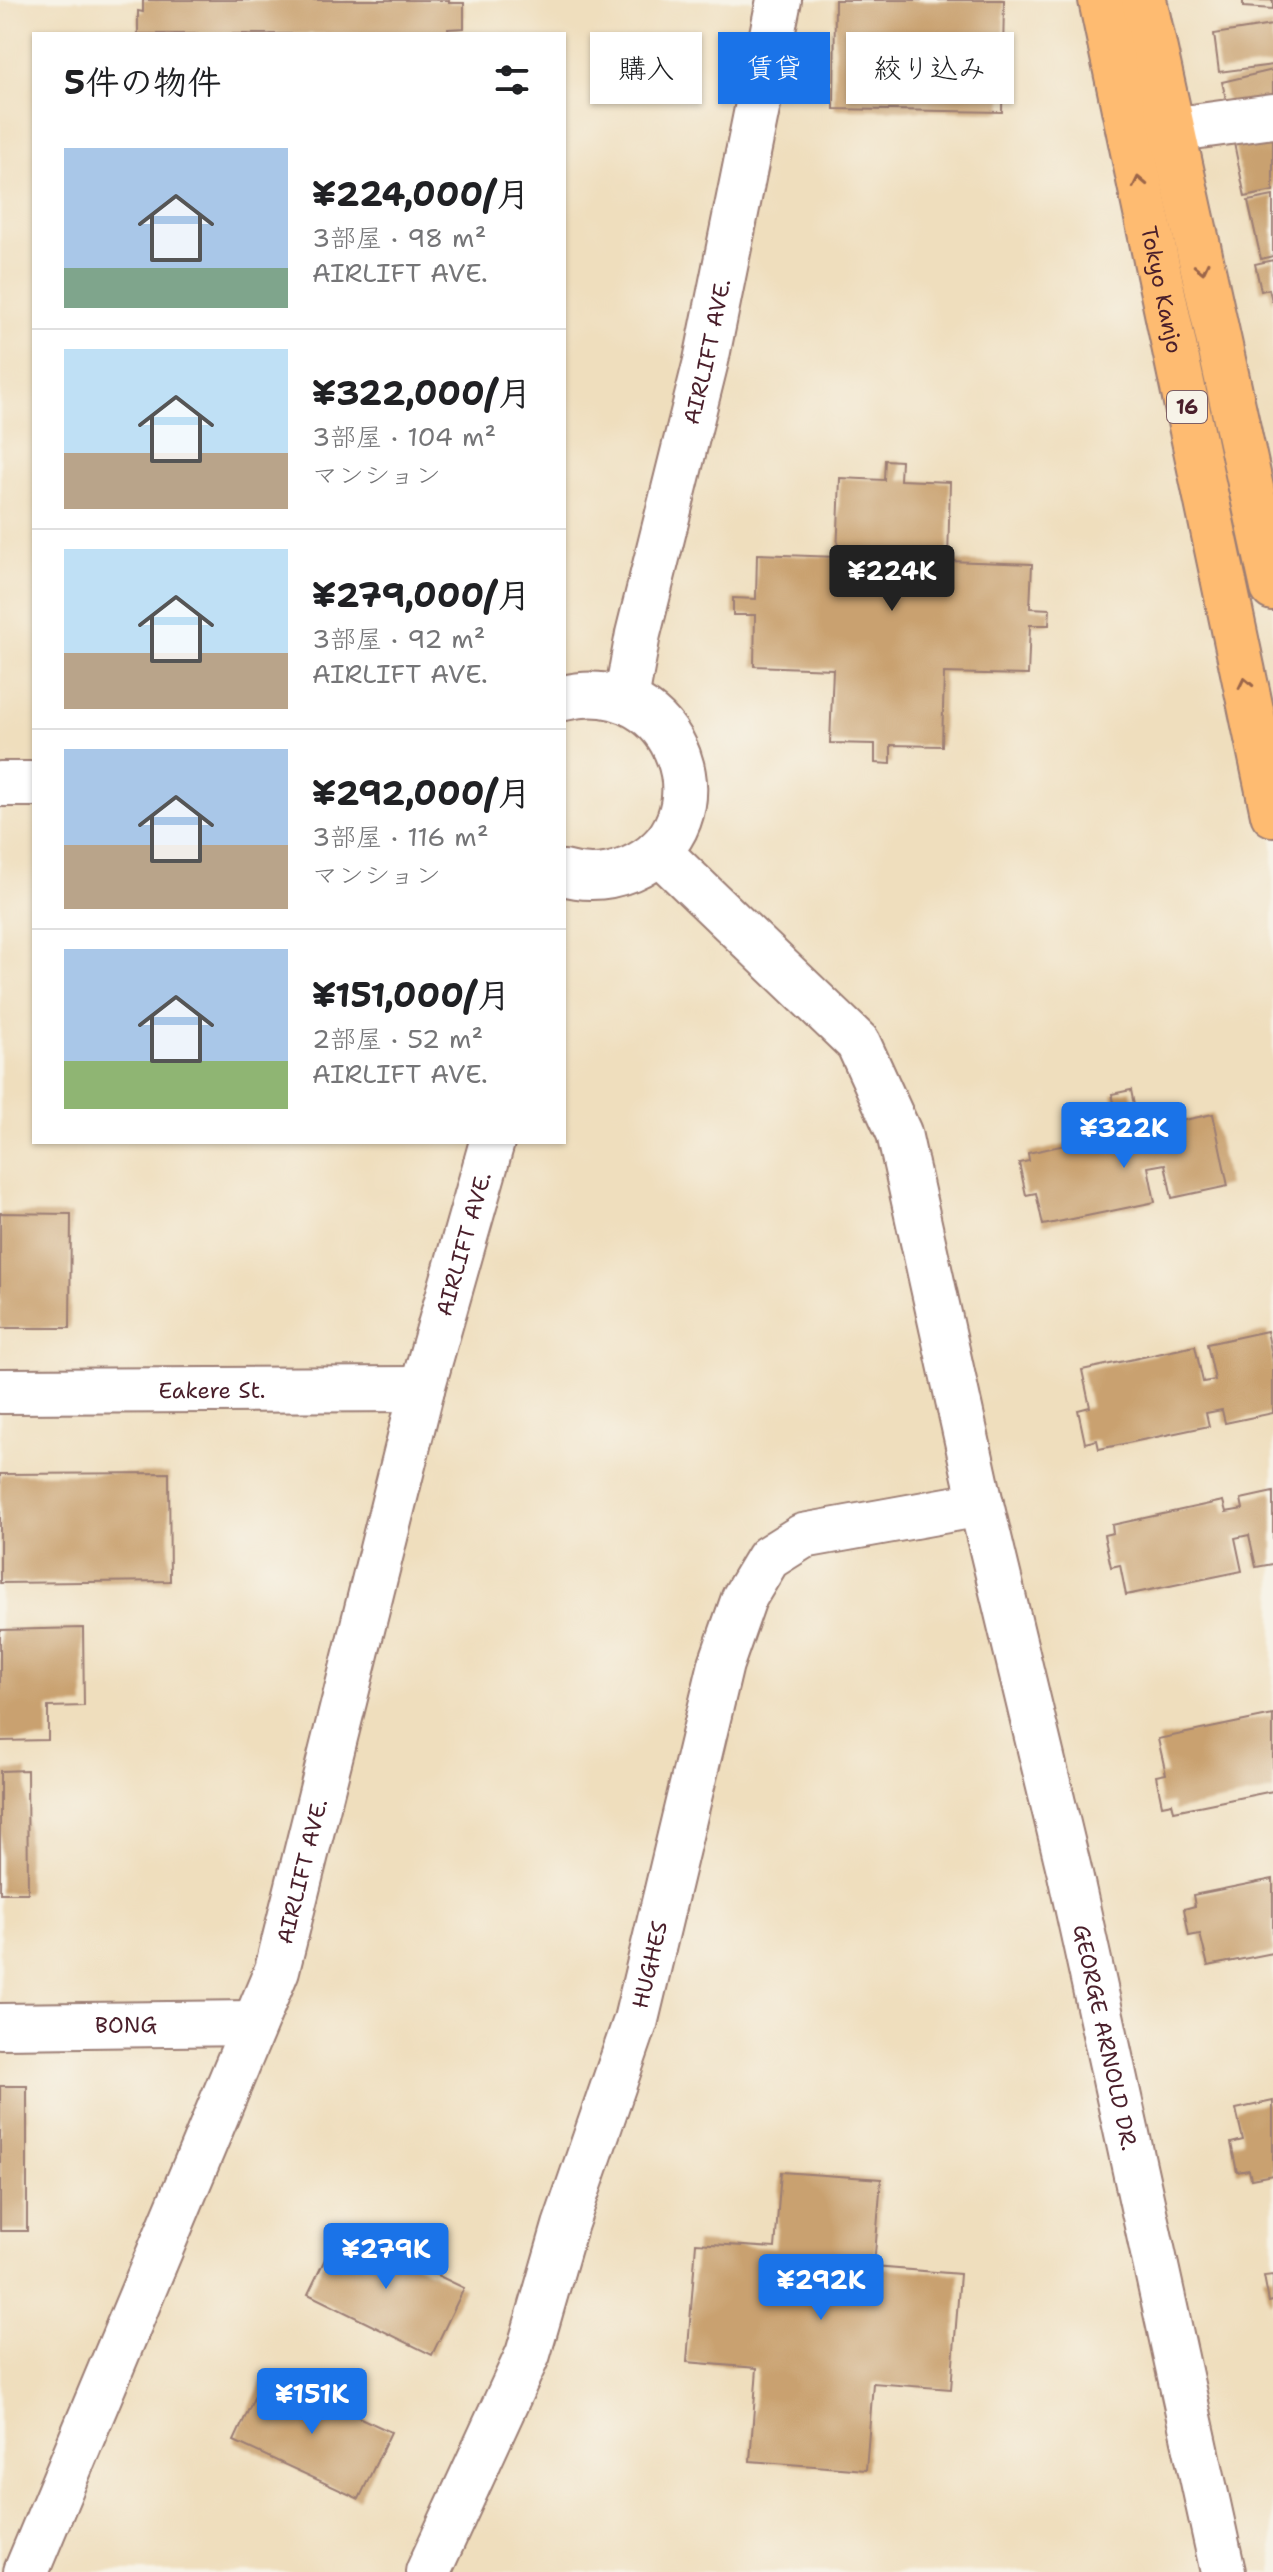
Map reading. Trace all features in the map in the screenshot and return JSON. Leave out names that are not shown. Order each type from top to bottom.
[{"type":"highway","name":"Tokyo Kanjo","points":[[1101,0],[1273,814]]},
{"type":"highway","name":"Tokyo Kanjo","points":[[1144,0],[1171,130],[1264,502],[1273,588]]},
{"type":"street","name":"AIRLIFT AVE.","points":[[626,700],[638,634],[706,361],[779,0]]},
{"type":"street","points":[[1171,130],[1273,116]]},
{"type":"street","points":[[566,698],[596,694],[626,700],[646,711],[663,727],[675,746],[685,789],[681,812],[672,833],[658,851],[616,875],[566,878]]},
{"type":"street","points":[[0,784],[32,784]]},
{"type":"street","name":"GEORGE ARNOLD DR.","points":[[658,851],[858,1043],[899,1133],[981,1504],[1070,1874],[1223,2572]]},
{"type":"street","name":"AIRLIFT AVE.","points":[[18,2570],[277,1970],[422,1389],[491,1144]]},
{"type":"street","name":"Eakere St.","points":[[0,1391],[422,1389]]},
{"type":"street","name":"HUGHES","points":[[428,2572],[528,2354],[565,2226],[636,2020],[721,1664],[744,1598],[768,1558],[803,1536],[981,1504]]},
{"type":"street","name":"BONG","points":[[0,2026],[253,2023]]},
{"type":"building","points":[[143,0],[449,0],[449,3],[464,3],[464,28],[448,29],[448,32],[138,32],[138,11],[143,12]]},
{"type":"building","points":[[835,0],[1004,0],[1003,32],[846,32],[846,104],[1002,104],[1002,112],[834,109]]},
{"type":"building","points":[[1243,0],[1273,0],[1273,9],[1243,7]]},
{"type":"building","points":[[1272,25],[1273,65],[1219,72],[1214,34]]},
{"type":"building","points":[[1273,70],[1273,106],[1230,116],[1222,82]]},
{"type":"building","points":[[1273,136],[1273,191],[1245,197],[1234,143]]},
{"type":"building","points":[[1273,196],[1273,256],[1261,259],[1248,201]]},
{"type":"building","points":[[1273,260],[1272,301],[1269,289],[1261,291],[1255,264]]},
{"type":"building","points":[[885,460],[901,461],[900,480],[950,482],[948,561],[1032,564],[1030,608],[1050,609],[1049,625],[1030,625],[1028,675],[944,673],[942,746],[891,745],[891,764],[875,763],[875,744],[830,743],[833,669],[754,666],[755,615],[733,615],[733,598],[756,599],[757,554],[837,557],[840,478],[884,480]]},
{"type":"building","points":[[1131,1090],[1135,1110],[1117,1114],[1112,1094]]},
{"type":"building","points":[[1213,1114],[1228,1186],[1172,1198],[1165,1164],[1148,1167],[1155,1202],[1043,1225],[1036,1193],[1026,1195],[1019,1163],[1029,1161],[1028,1153],[1135,1130],[1137,1141],[1155,1137],[1152,1127]]},
{"type":"building","points":[[0,1213],[71,1214],[70,1328],[0,1328]]},
{"type":"building","points":[[1267,1331],[1273,1360],[1273,1413],[1225,1423],[1222,1410],[1206,1413],[1209,1426],[1099,1449],[1097,1440],[1085,1443],[1078,1410],[1090,1407],[1082,1370],[1195,1346],[1203,1382],[1215,1380],[1207,1344]]},
{"type":"building","points":[[169,1473],[170,1581],[0,1583],[0,1474]]},
{"type":"building","points":[[1273,1492],[1273,1564],[1256,1567],[1249,1535],[1235,1538],[1242,1571],[1126,1595],[1120,1565],[1111,1567],[1104,1535],[1113,1533],[1112,1525],[1223,1501],[1226,1512],[1243,1509],[1241,1499]]},
{"type":"building","points":[[83,1628],[84,1706],[48,1707],[48,1740],[0,1741],[0,1630]]},
{"type":"building","points":[[1273,1715],[1273,1791],[1174,1811],[1172,1803],[1162,1805],[1156,1776],[1166,1774],[1158,1739]]},
{"type":"building","points":[[27,1770],[28,1893],[0,1893],[0,1771]]},
{"type":"building","points":[[1273,1879],[1273,1953],[1208,1966],[1200,1934],[1189,1936],[1184,1909],[1195,1906],[1193,1895]]},
{"type":"building","points":[[0,2086],[27,2086],[27,2231],[0,2231]]},
{"type":"building","points":[[1273,2101],[1273,2175],[1251,2179],[1249,2170],[1237,2172],[1231,2143],[1243,2140],[1236,2109]]},
{"type":"building","points":[[781,2172],[881,2179],[874,2267],[960,2274],[951,2389],[873,2383],[866,2470],[750,2461],[757,2368],[687,2362],[696,2243],[775,2248]]},
{"type":"building","points":[[340,2228],[464,2288],[432,2355],[308,2294]]},
{"type":"building","points":[[1273,2275],[1273,2301],[1269,2302],[1264,2276]]},
{"type":"building","points":[[265,2374],[391,2432],[359,2499],[234,2441]]}]
